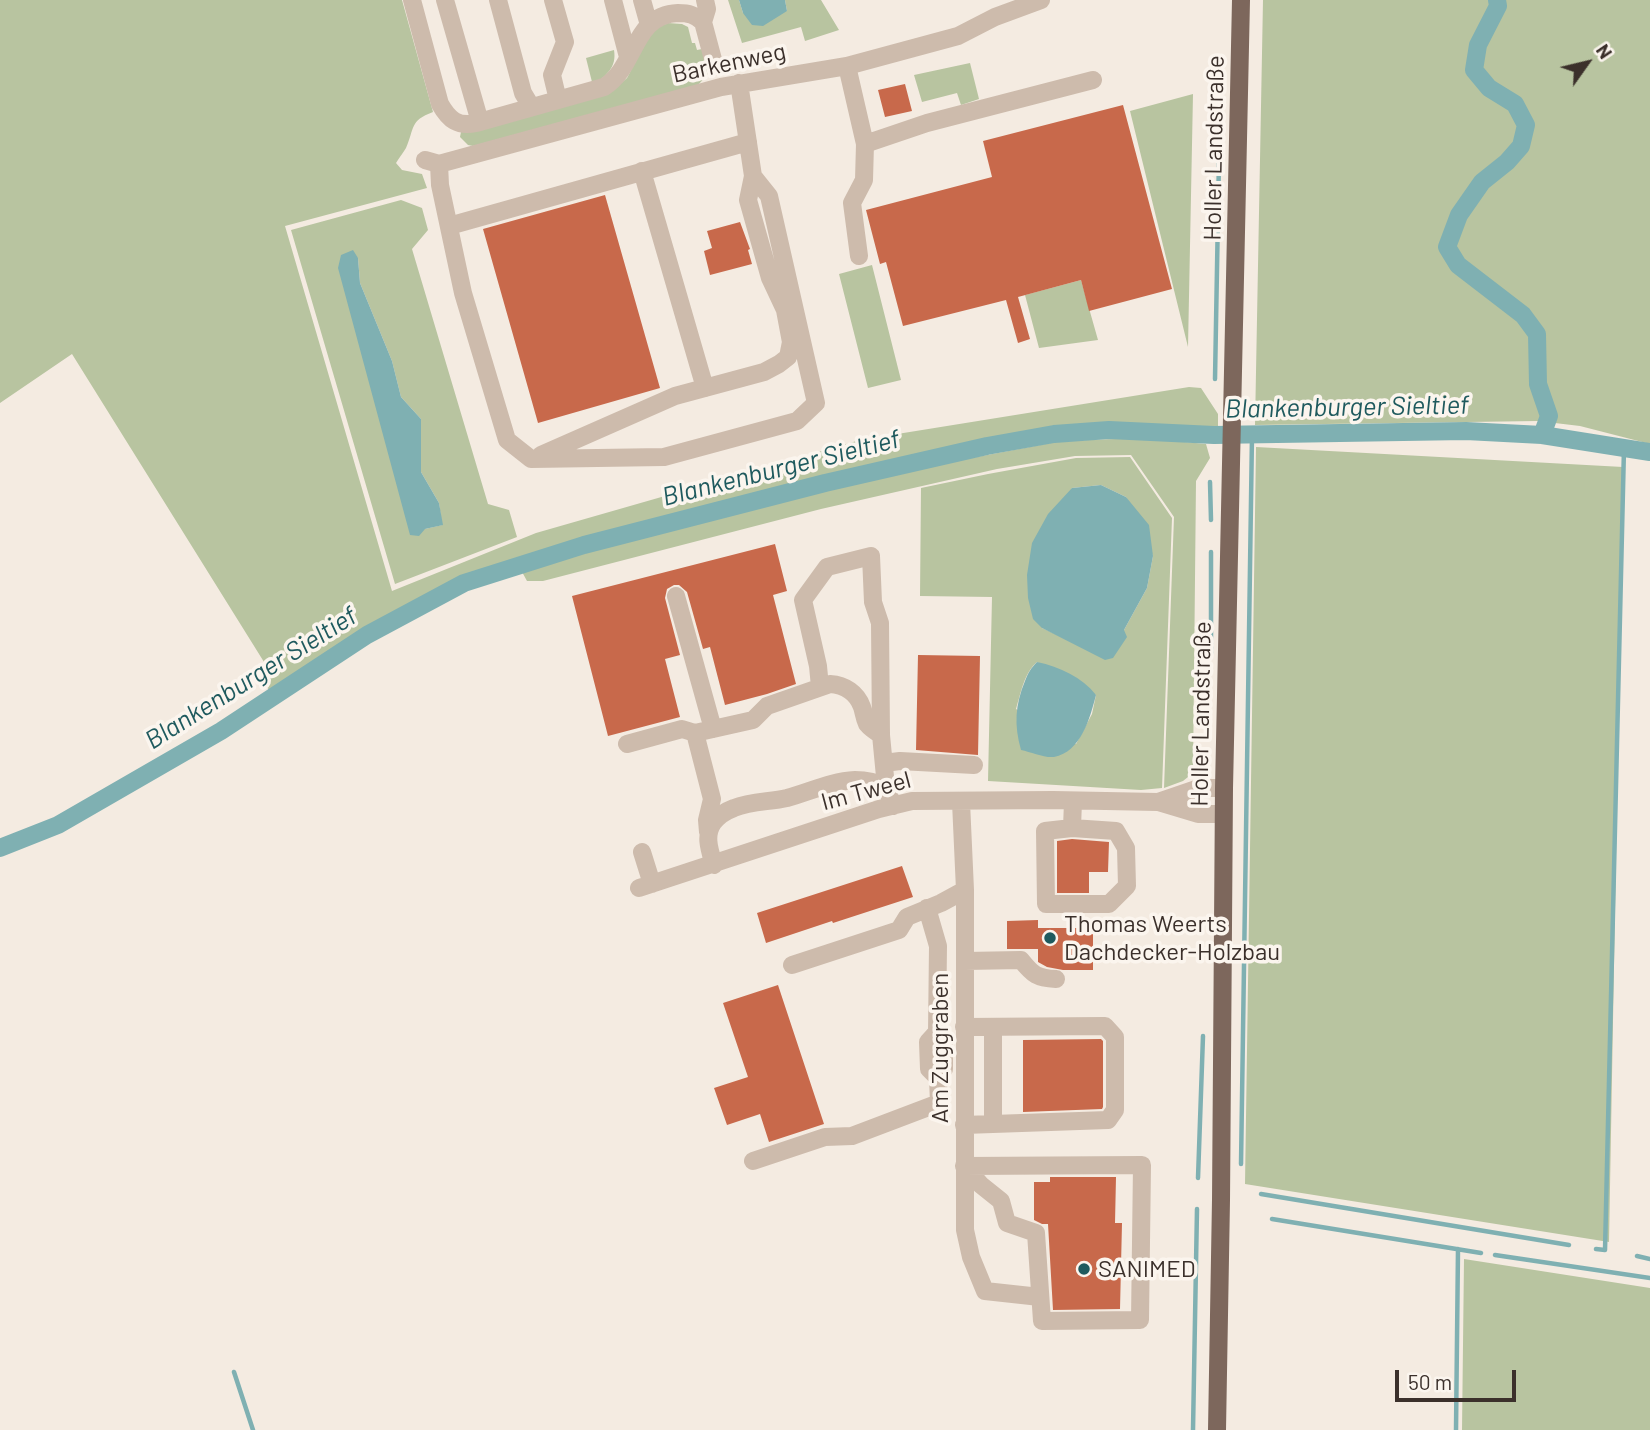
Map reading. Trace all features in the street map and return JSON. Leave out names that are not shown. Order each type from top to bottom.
[{"type":"main road","name":"Holler Landstraße","points":[[1217,1430],[1223,814],[1241,0]]},
{"type":"street","points":[[412,0],[440,104],[454,122],[461,124],[480,122],[608,85],[649,25],[662,16],[674,13],[691,14],[703,22]]},
{"type":"street","points":[[445,0],[480,122]]},
{"type":"street","points":[[498,0],[523,93],[533,106]]},
{"type":"street","points":[[553,0],[565,42],[552,75],[558,100]]},
{"type":"street","points":[[613,0],[628,57]]},
{"type":"street","points":[[642,0],[649,25]]},
{"type":"street","points":[[705,0],[707,9],[703,22],[715,67]]},
{"type":"street","name":"Barkenweg","points":[[449,226],[432,162],[739,83],[847,66],[958,36],[995,17],[1041,0]]},
{"type":"street","points":[[847,66],[865,144],[864,180],[852,203],[859,256]]},
{"type":"street","points":[[865,144],[927,123],[1093,80]]},
{"type":"street","points":[[531,459],[674,396],[764,372],[788,357],[791,342],[785,310],[770,278],[748,200],[753,176],[739,83]]},
{"type":"street","points":[[748,142],[449,226],[463,293],[507,440],[531,459],[664,457],[797,421],[816,403],[769,196],[753,176]]},
{"type":"street","points":[[642,171],[705,388]]},
{"type":"street","points":[[820,687],[803,600],[827,567],[871,556],[873,602],[880,623],[881,735],[886,787],[893,806]]},
{"type":"street","points":[[676,596],[713,729]]},
{"type":"street","points":[[627,744],[682,729],[695,733],[753,720],[767,706],[830,684],[838,684],[853,693],[862,707],[869,728],[881,735]]},
{"type":"street","points":[[695,733],[712,799],[707,820],[714,865]]},
{"type":"street","points":[[884,762],[974,765]]},
{"type":"street","points":[[708,832],[724,812],[737,806],[785,799],[852,780],[867,780],[886,787]]},
{"type":"street","name":"Im Tweel","points":[[1158,802],[1199,788],[1224,788]]},
{"type":"street","points":[[1072,828],[1073,800]]},
{"type":"street","name":"Im Tweel","points":[[642,852],[645,886],[879,809],[912,801],[1158,802],[1198,814],[1223,814]]},
{"type":"street","name":"Am Zuggraben","points":[[961,802],[965,890],[965,1230],[971,1257],[985,1290],[1040,1297]]},
{"type":"street","points":[[1072,828],[1116,831],[1126,848],[1127,886],[1109,904],[1046,904],[1045,831],[1072,828]]},
{"type":"street","points":[[792,965],[899,930],[906,917],[965,890]]},
{"type":"street","points":[[753,1161],[825,1136],[852,1136],[939,1103],[938,1078],[944,1069],[944,1041],[937,1032],[938,946],[927,908]]},
{"type":"street","points":[[965,961],[1021,960],[1032,974],[1056,979]]},
{"type":"street","points":[[964,1027],[1105,1026],[1115,1037],[1115,1110],[1108,1121],[964,1125]]},
{"type":"street","points":[[992,1027],[993,1125]]},
{"type":"street","points":[[964,1166],[1142,1166],[1140,1320],[1042,1321],[1036,1233],[1007,1223],[1001,1201],[981,1185],[964,1166]]},
{"type":"green space","points":[[0,0],[402,0],[433,112],[416,122],[406,148],[396,163],[402,170],[422,174],[427,188],[285,226],[392,591],[536,533],[860,440],[1189,387],[1201,388],[1218,414],[1218,433],[1108,425],[1020,436],[836,475],[671,518],[465,577],[369,628],[270,692],[260,675],[269,670],[72,354],[0,403]]},
{"type":"green space","points":[[728,0],[739,0],[743,13],[787,11],[785,0],[821,0],[839,30],[805,41],[801,27],[742,43]]},
{"type":"green space","points":[[1263,0],[1650,0],[1650,444],[1580,426],[1538,421],[1255,425]]},
{"type":"green space","points":[[668,23],[688,27],[692,43],[695,43],[697,50],[702,49],[709,71],[698,85],[473,146],[460,137],[461,132],[613,90],[627,78],[654,29]]},
{"type":"green space","points":[[614,50],[612,66],[593,86],[586,58]]},
{"type":"green space","points":[[970,63],[979,99],[961,105],[957,93],[922,102],[914,75]]},
{"type":"green space","points":[[1193,94],[1188,347],[1130,111]]},
{"type":"green space","points":[[401,200],[422,208],[428,230],[412,249],[488,504],[509,510],[517,537],[395,584],[291,230]],"holes":[[[342,255],[358,258],[360,283],[392,361],[401,397],[421,419],[421,472],[439,503],[442,525],[425,529]]]},
{"type":"green space","points":[[872,265],[901,380],[868,388],[839,274]]},
{"type":"green space","points":[[1081,280],[1098,340],[1039,348],[1025,295]]},
{"type":"green space","points":[[1141,438],[1206,444],[1210,458],[1196,481],[1193,773],[1183,781],[1164,788],[1174,517],[1131,455],[1075,456],[997,469],[821,509],[543,581],[527,581],[521,570],[803,494],[908,470],[1061,441]]},
{"type":"green space","points":[[1256,447],[1623,467],[1609,1242],[1245,1184]]},
{"type":"green space","points":[[1130,457],[1172,518],[1162,788],[1141,790],[988,781],[992,597],[920,596],[921,488],[1076,458]],"holes":[[[1101,485],[1126,497],[1153,556],[1147,588],[1124,630],[1064,638],[1042,628],[1072,488]],[[1037,662],[1096,695],[1092,714],[1076,744],[1016,709],[1026,677]]]},
{"type":"green space","points":[[1464,1259],[1650,1288],[1650,1430],[1462,1430]]},
{"type":"water","points":[[739,0],[785,0],[787,11],[763,26],[752,25],[743,13]]},
{"type":"water","points":[[353,250],[358,258],[360,283],[392,361],[401,397],[421,419],[421,472],[439,503],[443,525],[425,529],[419,536],[410,535],[338,268],[341,255]]},
{"type":"water","points":[[1101,485],[1126,497],[1149,525],[1153,556],[1147,588],[1124,630],[1127,637],[1113,658],[1105,660],[1042,628],[1033,619],[1028,598],[1027,575],[1032,543],[1048,514],[1072,488]]},
{"type":"water","points":[[1037,662],[1070,674],[1096,695],[1078,741],[1063,754],[1054,757],[1021,750],[1019,741],[1019,698],[1027,676]]},
{"type":"building","points":[[905,84],[912,111],[885,117],[878,90]]},
{"type":"building","points":[[1123,105],[1172,289],[1089,311],[1081,280],[1018,297],[1030,339],[1018,343],[1006,300],[903,326],[886,262],[880,264],[866,210],[992,177],[983,141]]},
{"type":"building","points":[[605,195],[660,388],[538,423],[483,229]]},
{"type":"building","points":[[740,222],[750,249],[748,250],[752,264],[710,275],[704,251],[712,248],[707,231]]},
{"type":"building","points":[[775,544],[787,591],[773,595],[796,684],[725,705],[710,647],[703,649],[687,592],[679,585],[674,585],[667,589],[665,598],[680,655],[665,659],[680,717],[608,736],[572,596]]},
{"type":"building","points":[[918,655],[980,656],[978,755],[916,750]]},
{"type":"building","points":[[1072,839],[1109,842],[1108,872],[1089,872],[1089,893],[1057,893],[1057,841]]},
{"type":"building","points":[[902,866],[913,897],[766,943],[757,913]]},
{"type":"building","name":"Thomas Weerts Dachdecker-Holzbau","points":[[1038,920],[1038,928],[1093,928],[1093,970],[1047,967],[1038,962],[1038,949],[1007,949],[1007,921]]},
{"type":"building","points":[[778,985],[824,1124],[769,1142],[760,1114],[727,1125],[714,1088],[748,1077],[723,1003]]},
{"type":"building","points":[[1101,1039],[1102,1109],[1023,1112],[1023,1040]]},
{"type":"building","name":"SANIMED","points":[[1050,1177],[1116,1177],[1115,1223],[1122,1223],[1120,1309],[1053,1310],[1048,1224],[1034,1220],[1034,1182],[1050,1182]]},
{"type":"waterway","points":[[1497,0],[1498,6],[1478,45],[1474,70],[1489,88],[1515,104],[1526,125],[1521,146],[1507,162],[1482,182],[1459,215],[1447,247],[1458,265],[1523,315],[1537,334],[1538,384],[1549,416],[1542,435]]},
{"type":"waterway","points":[[1215,379],[1220,103]]},
{"type":"waterway","name":"Blankenburger Sieltief","points":[[0,848],[58,825],[221,731],[367,635],[464,583],[584,545],[825,483],[987,446],[1054,434],[1109,430],[1214,435],[1466,431],[1542,435],[1650,452]]},
{"type":"waterway","points":[[1241,1164],[1252,435]]},
{"type":"waterway","points":[[1596,1249],[1605,1250],[1624,448]]},
{"type":"waterway","points":[[1210,482],[1211,520]]},
{"type":"waterway","points":[[1211,552],[1211,654]]},
{"type":"waterway","points":[[1198,1178],[1203,1036]]},
{"type":"waterway","points":[[1261,1194],[1569,1245]]},
{"type":"waterway","points":[[1193,1430],[1197,1209]]},
{"type":"waterway","points":[[1272,1219],[1481,1253]]},
{"type":"waterway","points":[[1456,1430],[1458,1249]]},
{"type":"waterway","points":[[1495,1255],[1650,1278]]},
{"type":"waterway","points":[[1637,1256],[1650,1259]]},
{"type":"waterway","points":[[234,1372],[253,1430]]},
{"type":"place","name":"Thomas Weerts Dachdecker-Holzbau","points":[[1050,938]]},
{"type":"place","name":"SANIMED","points":[[1084,1269]]}]
